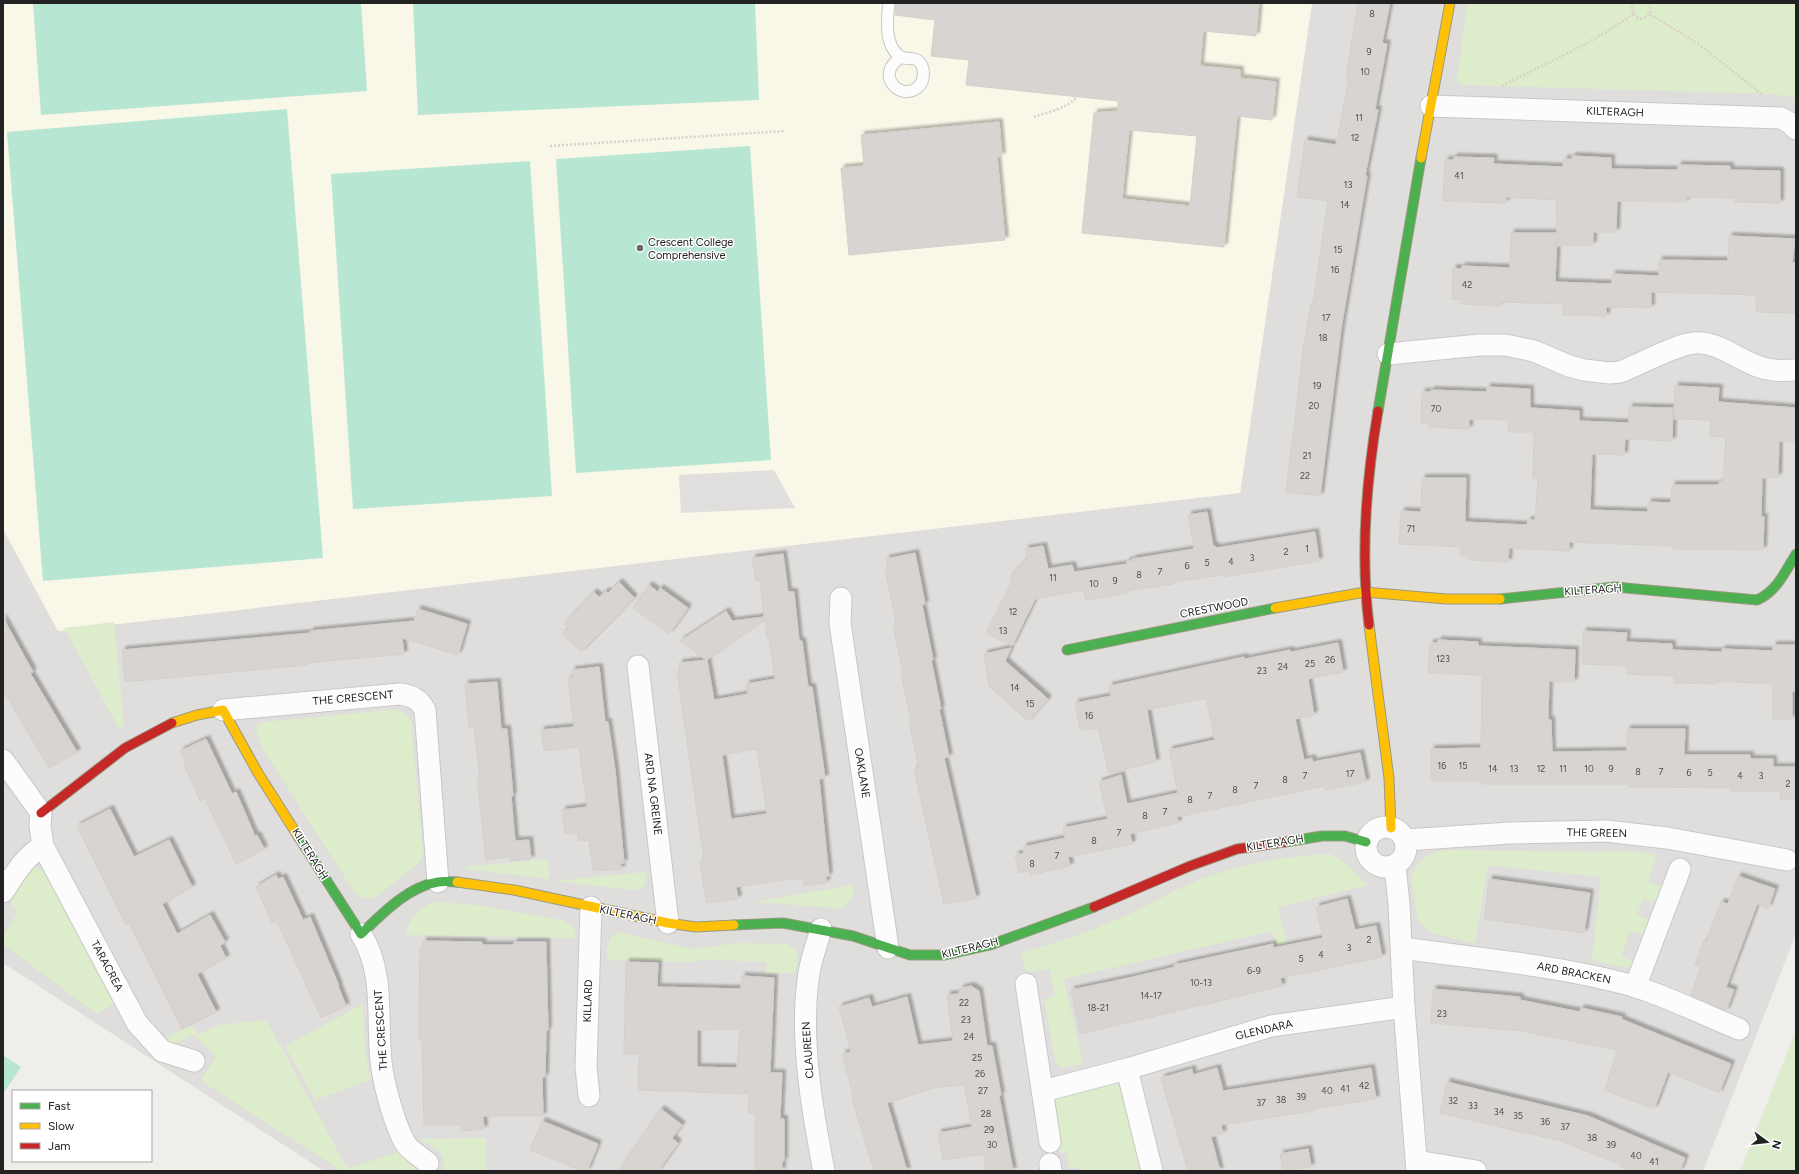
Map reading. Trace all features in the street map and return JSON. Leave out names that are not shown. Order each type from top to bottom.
[{"type":"street","points":[[1398,834],[1378,828],[1368,836],[1365,849],[1370,861],[1382,868],[1395,866],[1403,858],[1406,852],[1398,834],[1391,792],[1380,692],[1365,592],[1364,540],[1367,494],[1375,421],[1450,3]]},
{"type":"street","name":"KILTERAGH","points":[[1431,106],[1788,123]]},
{"type":"street","points":[[1388,354],[1480,345],[1505,345],[1534,351],[1569,366],[1610,373],[1620,372],[1679,347],[1694,343],[1712,346],[1757,367],[1779,370],[1796,370]]},
{"type":"street","name":"KILTERAGH","points":[[1365,592],[1446,599],[1486,600],[1615,587],[1757,600],[1765,598],[1772,592],[1796,554]]},
{"type":"street","name":"CRESTWOOD","points":[[1067,650],[1365,592]]},
{"type":"street","name":"OAKLANE","points":[[841,598],[840,623],[888,948]]},
{"type":"street","name":"ARD NA GREINE","points":[[638,666],[668,923]]},
{"type":"street","name":"THE CRESCENT","points":[[223,710],[400,694],[412,696],[420,701],[425,710],[438,882]]},
{"type":"street","points":[[3,760],[41,813],[119,752],[140,738],[193,715],[223,710]]},
{"type":"street","name":"KILTERAGH","points":[[223,710],[258,772],[361,934],[381,914],[402,898],[420,888],[438,882],[457,882],[514,890],[668,923],[696,927],[784,923],[853,936],[910,955],[930,957],[960,953],[990,945],[1094,906],[1237,848],[1322,836],[1350,837],[1366,842]]},
{"type":"street","name":"TARACREA","points":[[41,813],[41,837],[43,846],[137,1024],[162,1051],[194,1062]]},
{"type":"street","name":"THE GREEN","points":[[1398,834],[1606,831],[1667,838],[1787,860]]},
{"type":"street","points":[[3,892],[24,860],[31,852],[43,846]]},
{"type":"street","points":[[1395,866],[1402,948],[1404,1006],[1417,1166],[1476,1171]]},
{"type":"street","points":[[1634,987],[1680,869]]},
{"type":"street","name":"KILLARD","points":[[589,1096],[586,1068],[591,907]]},
{"type":"street","name":"CLAUREEN","points":[[821,929],[809,972],[805,1005],[813,1112],[824,1171]]},
{"type":"street","name":"THE CRESCENT","points":[[361,934],[368,946],[378,984],[382,1069],[391,1106],[405,1144],[428,1163]]},
{"type":"street","name":"ARD BRACKEN","points":[[1402,948],[1569,971],[1634,987],[1739,1029]]},
{"type":"street","points":[[1026,984],[1050,1142]]},
{"type":"street","name":"GLENDARA","points":[[1043,1091],[1127,1069],[1271,1026],[1404,1006]]},
{"type":"street","points":[[1127,1069],[1152,1171]]},
{"type":"lane","points":[[889,3],[887,22],[890,41],[894,50],[902,57]]},
{"type":"path","points":[[1633,3],[1633,14]]},
{"type":"path","points":[[1633,14],[1639,18],[1647,17],[1650,14],[1651,7],[1649,3]]},
{"type":"path","points":[[1481,108],[1490,96],[1502,87],[1576,50],[1614,28],[1633,14]]},
{"type":"path","points":[[1650,14],[1697,43],[1759,91],[1788,123]]},
{"type":"path","points":[[1034,117],[1064,106],[1076,99],[1082,88],[1090,45]]},
{"type":"path","points":[[550,146],[784,131]]},
{"type":"shaded area","name":"Crescent College Comprehensive","points":[[3,3],[1312,3],[1240,493],[58,631],[3,529]]},
{"type":"shaded area","points":[[1312,3],[1796,3],[1796,934],[1703,1171],[324,1171],[3,963],[3,529],[58,631],[1240,493]]},
{"type":"shaded area","points":[[774,470],[795,508],[681,513],[679,475]]},
{"type":"green space","points":[[33,3],[361,3],[367,91],[41,115]]},
{"type":"green space","points":[[413,3],[755,3],[759,100],[418,115]]},
{"type":"green space","points":[[1467,3],[1796,3],[1796,98],[1772,94],[1460,85],[1457,80]]},
{"type":"green space","points":[[287,109],[323,558],[43,581],[7,132]]},
{"type":"green space","points":[[750,146],[771,460],[576,473],[556,159]]},
{"type":"green space","points":[[530,161],[552,496],[353,509],[331,174]]},
{"type":"green space","points":[[114,622],[124,726],[119,728],[64,628]]},
{"type":"green space","points":[[389,710],[402,712],[407,715],[411,721],[423,853],[421,860],[416,865],[378,896],[370,899],[356,895],[263,749],[256,732],[258,725],[263,722]]},
{"type":"green space","points":[[1446,850],[1596,852],[1635,851],[1657,855],[1648,882],[1662,887],[1657,903],[1643,898],[1637,915],[1650,920],[1644,935],[1630,931],[1621,956],[1634,961],[1634,965],[1628,968],[1592,960],[1601,877],[1488,865],[1475,943],[1448,938],[1428,930],[1421,924],[1417,916],[1412,887],[1413,871],[1424,858]]},
{"type":"green space","points":[[1330,854],[1346,864],[1368,885],[1278,907],[1287,944],[1277,946],[1272,931],[1064,979],[1083,1064],[1062,1068],[1056,1063],[1044,999],[1055,996],[1050,969],[1026,972],[1021,953],[1061,941],[1099,927],[1192,883],[1216,874],[1273,860]]},
{"type":"green space","points":[[548,859],[549,879],[465,869],[467,867]]},
{"type":"green space","points":[[31,867],[36,867],[45,872],[117,1001],[97,1014],[3,944],[3,936],[18,912],[11,903],[10,899]]},
{"type":"green space","points":[[646,872],[647,879],[644,886],[635,890],[554,881]]},
{"type":"green space","points":[[853,885],[851,899],[847,904],[840,908],[753,902]]},
{"type":"green space","points":[[436,902],[476,905],[561,920],[570,924],[575,930],[575,938],[405,935],[412,918],[419,910]]},
{"type":"green space","points":[[619,932],[693,949],[738,943],[788,944],[797,954],[798,960],[795,973],[766,973],[766,962],[701,959],[697,962],[607,960],[607,947],[609,940]]},
{"type":"green space","points":[[363,1004],[365,1051],[371,1080],[315,1100],[285,1046]]},
{"type":"green space","points":[[266,1020],[346,1166],[351,1168],[400,1151],[408,1162],[420,1171],[342,1171],[201,1081],[216,1056],[194,1035],[176,1043],[165,1042],[169,1035],[192,1026],[197,1035],[219,1025]]},
{"type":"green space","points":[[1796,1030],[1796,1171],[1740,1171]]},
{"type":"green space","points":[[3,1055],[21,1067],[3,1094]]},
{"type":"green space","points":[[1112,1083],[1118,1085],[1122,1093],[1142,1171],[1080,1171],[1079,1167],[1069,1169],[1067,1152],[1060,1153],[1055,1100],[1062,1095]]},
{"type":"green space","points":[[486,1138],[486,1171],[443,1171],[444,1164],[441,1154],[433,1146],[416,1139]]},
{"type":"building","points":[[896,3],[1259,3],[1256,36],[1203,31],[1200,66],[1240,70],[1240,78],[1276,82],[1272,120],[1237,116],[1224,247],[1082,233],[1094,113],[1118,111],[1118,101],[966,85],[969,60],[931,56],[935,20],[895,15]],"holes":[[[1129,130],[1197,136],[1190,206],[1122,199]]]},
{"type":"building","points":[[1358,3],[1390,3],[1382,43],[1387,44],[1375,109],[1378,110],[1365,176],[1367,176],[1341,329],[1320,496],[1286,492],[1304,344],[1311,304],[1313,304],[1328,201],[1297,197],[1305,140],[1336,145],[1349,78],[1346,78]]},
{"type":"building","points":[[999,122],[1002,156],[997,157],[1005,240],[849,255],[841,168],[864,166],[861,135]]},
{"type":"building","points":[[1572,156],[1611,158],[1611,169],[1678,170],[1678,165],[1730,166],[1730,170],[1780,171],[1780,203],[1735,202],[1735,198],[1686,197],[1686,202],[1617,201],[1616,232],[1593,232],[1593,245],[1557,246],[1557,239],[1555,282],[1612,284],[1612,274],[1659,276],[1659,260],[1728,261],[1729,236],[1795,239],[1792,263],[1796,263],[1796,313],[1756,312],[1756,295],[1651,292],[1651,308],[1606,307],[1606,316],[1563,315],[1563,304],[1500,302],[1500,306],[1460,304],[1461,300],[1452,299],[1453,268],[1462,269],[1462,266],[1510,268],[1511,233],[1557,233],[1556,200],[1506,197],[1506,203],[1443,201],[1445,160],[1453,160],[1454,157],[1494,158],[1493,164],[1563,167],[1564,159],[1572,159]]},
{"type":"building","points":[[1675,386],[1719,388],[1718,402],[1796,408],[1796,442],[1779,441],[1778,477],[1762,478],[1761,517],[1764,517],[1763,550],[1672,549],[1672,546],[1569,542],[1569,551],[1509,548],[1508,562],[1469,560],[1469,556],[1460,556],[1461,547],[1399,544],[1401,511],[1421,512],[1422,478],[1466,478],[1465,522],[1527,525],[1528,520],[1535,520],[1538,478],[1533,478],[1534,432],[1508,432],[1508,420],[1469,419],[1469,429],[1429,427],[1430,423],[1421,423],[1422,392],[1431,392],[1431,390],[1487,392],[1487,387],[1530,389],[1530,408],[1579,411],[1579,421],[1629,423],[1629,407],[1673,408],[1672,441],[1625,439],[1624,455],[1592,454],[1590,510],[1648,512],[1648,502],[1671,503],[1672,485],[1719,485],[1719,482],[1723,481],[1726,437],[1710,436],[1711,420],[1674,419]]},
{"type":"building","points":[[1207,512],[1213,546],[1216,548],[1315,532],[1319,561],[1223,577],[1223,575],[1172,582],[1173,584],[1127,591],[1127,593],[1086,600],[1084,590],[1035,599],[1012,646],[986,633],[1012,582],[1009,579],[1027,558],[1025,549],[1043,546],[1048,569],[1072,565],[1074,572],[1127,564],[1127,561],[1133,561],[1132,559],[1194,549],[1188,515]]},
{"type":"building","points":[[915,553],[925,604],[922,605],[941,709],[939,709],[949,757],[944,758],[976,898],[944,904],[914,769],[919,768],[909,721],[911,721],[893,624],[896,623],[885,568],[888,568],[886,559]]},
{"type":"building","points":[[783,554],[788,592],[794,592],[799,641],[802,641],[808,687],[812,687],[825,778],[819,779],[829,876],[826,876],[826,883],[804,886],[803,879],[797,880],[797,878],[736,887],[738,899],[706,903],[700,861],[704,860],[677,671],[680,671],[679,663],[706,660],[680,641],[726,611],[732,621],[764,617],[760,580],[756,581],[752,558]],"holes":[[[765,619],[775,679],[746,684],[748,694],[714,700],[707,660]],[[757,749],[767,814],[731,819],[722,755]]]},
{"type":"building","points":[[619,582],[634,598],[581,652],[562,634],[569,628],[564,624],[594,592],[599,597],[606,591],[608,593]]},
{"type":"building","points":[[649,585],[658,592],[660,588],[688,608],[669,634],[633,608]]},
{"type":"building","points":[[418,609],[467,624],[458,655],[402,638],[404,654],[307,663],[308,665],[125,682],[122,650],[311,633],[310,631],[414,621]]},
{"type":"building","points":[[3,618],[33,672],[30,673],[77,752],[49,768],[3,690]]},
{"type":"building","points":[[1583,631],[1627,633],[1626,642],[1672,644],[1672,650],[1722,652],[1722,649],[1773,651],[1773,645],[1796,645],[1796,691],[1792,691],[1792,719],[1773,719],[1773,684],[1717,681],[1717,684],[1674,683],[1674,676],[1627,674],[1627,666],[1582,664]]},
{"type":"building","points":[[1438,640],[1478,642],[1478,646],[1575,650],[1574,682],[1549,681],[1548,720],[1551,720],[1552,752],[1627,751],[1627,729],[1685,729],[1684,755],[1750,755],[1750,759],[1773,759],[1773,767],[1796,767],[1796,799],[1780,799],[1780,791],[1730,791],[1730,788],[1628,787],[1628,784],[1482,784],[1482,781],[1431,781],[1431,749],[1481,748],[1482,675],[1428,673],[1430,643],[1438,643]]},
{"type":"building","points":[[1338,643],[1343,672],[1308,679],[1314,715],[1295,719],[1304,760],[1312,758],[1313,762],[1360,753],[1366,782],[1325,790],[1324,786],[1177,817],[1178,823],[1130,834],[1132,844],[1068,857],[1070,866],[1030,875],[1029,871],[1019,873],[1015,855],[1024,853],[1023,847],[1065,838],[1063,828],[1108,819],[1099,782],[1121,775],[1127,804],[1178,793],[1169,750],[1215,740],[1206,698],[1147,710],[1156,762],[1109,773],[1098,728],[1080,730],[1075,703],[1111,696],[1109,686],[1244,657],[1245,659],[1290,650],[1291,652]]},
{"type":"building","points":[[1011,648],[1005,661],[1048,699],[1028,721],[989,686],[984,654]]},
{"type":"building","points":[[599,667],[605,722],[608,722],[615,770],[624,863],[620,863],[622,869],[593,871],[589,840],[578,841],[578,833],[565,834],[562,810],[587,807],[579,747],[544,751],[541,730],[574,727],[568,679],[573,678],[572,670]]},
{"type":"building","points":[[497,682],[501,729],[507,729],[513,796],[511,796],[515,841],[529,840],[531,859],[510,861],[510,857],[486,860],[477,779],[480,779],[474,727],[469,727],[465,684]]},
{"type":"building","points":[[206,739],[232,794],[236,792],[255,836],[257,835],[264,849],[236,864],[205,799],[200,801],[184,764],[186,762],[180,751]]},
{"type":"building","points":[[110,809],[134,857],[169,840],[192,887],[162,904],[177,934],[210,915],[225,942],[220,946],[226,958],[197,974],[216,1012],[182,1029],[129,923],[126,925],[77,826]]},
{"type":"building","points":[[276,875],[278,879],[283,877],[303,920],[310,917],[346,1006],[321,1018],[277,921],[272,923],[256,887]]},
{"type":"building","points":[[1738,876],[1775,889],[1768,908],[1757,904],[1726,987],[1734,990],[1726,1011],[1691,995],[1701,967],[1695,965],[1704,941],[1706,942],[1721,902],[1728,904]]},
{"type":"building","points":[[1489,879],[1590,893],[1584,933],[1484,919]]},
{"type":"building","points":[[1347,899],[1355,930],[1376,926],[1382,957],[1280,978],[1282,986],[1080,1034],[1071,990],[1175,967],[1174,965],[1273,944],[1273,948],[1323,938],[1316,907]]},
{"type":"building","points":[[423,941],[482,942],[483,945],[514,945],[514,942],[546,942],[548,1030],[546,1031],[545,1077],[542,1077],[543,1116],[483,1116],[484,1129],[461,1131],[461,1125],[424,1125],[422,1040],[419,1040],[420,949],[423,949]]},
{"type":"building","points":[[626,962],[658,963],[657,987],[741,989],[742,976],[774,978],[770,1073],[782,1073],[780,1119],[784,1119],[784,1161],[782,1161],[782,1171],[755,1171],[755,1113],[748,1113],[749,1094],[638,1090],[639,1054],[624,1054]],"holes":[[[740,1029],[737,1068],[697,1067],[697,1030]]]},
{"type":"building","points":[[971,986],[979,991],[987,1046],[992,1046],[1001,1095],[999,1096],[1013,1171],[986,1171],[984,1154],[943,1160],[938,1133],[972,1127],[964,1085],[933,1088],[887,1103],[907,1171],[874,1171],[852,1099],[854,1099],[842,1054],[851,1052],[839,1007],[869,998],[872,1007],[907,997],[918,1045],[953,1041],[947,995],[958,994],[961,988]]},
{"type":"building","points":[[1433,989],[1520,997],[1520,1000],[1580,1012],[1581,1008],[1622,1017],[1621,1019],[1731,1064],[1719,1093],[1668,1072],[1654,1109],[1605,1090],[1617,1050],[1522,1031],[1431,1023]]},
{"type":"building","points":[[1217,1068],[1223,1091],[1371,1068],[1376,1099],[1312,1109],[1313,1111],[1221,1125],[1223,1133],[1211,1137],[1220,1171],[1188,1171],[1161,1078],[1192,1069],[1193,1075]]},
{"type":"building","points":[[1447,1082],[1588,1116],[1685,1158],[1680,1171],[1631,1171],[1621,1167],[1622,1165],[1561,1141],[1440,1113]]},
{"type":"building","points":[[661,1109],[682,1125],[672,1138],[678,1143],[658,1171],[618,1171]]},
{"type":"building","points":[[542,1121],[598,1144],[587,1171],[582,1171],[530,1150]]},
{"type":"building","points":[[1308,1149],[1311,1167],[1283,1171],[1280,1154]]},
{"type":"traffic: fast","points":[[1378,411],[1421,158]]},
{"type":"traffic: fast","points":[[1500,599],[1615,587],[1757,600],[1770,592],[1784,574],[1796,554]]},
{"type":"traffic: fast","points":[[1067,650],[1275,608]]},
{"type":"traffic: fast","points":[[298,836],[361,934],[396,902],[416,889],[438,882],[457,882]]},
{"type":"traffic: fast","points":[[1285,842],[1322,836],[1345,836],[1366,842]]},
{"type":"traffic: fast","points":[[734,925],[783,923],[853,936],[910,955],[945,955],[990,945],[1094,907]]},
{"type":"traffic: slow","points":[[1421,158],[1450,3]]},
{"type":"traffic: slow","points":[[1275,608],[1365,592],[1446,599],[1500,599]]},
{"type":"traffic: slow","points":[[1369,625],[1389,778],[1391,828]]},
{"type":"traffic: slow","points":[[172,723],[197,715],[223,710],[258,773],[298,836]]},
{"type":"traffic: slow","points":[[457,882],[514,890],[668,923],[696,927],[734,925]]},
{"type":"traffic: jam","points":[[1369,625],[1365,571],[1366,518],[1370,464],[1378,411]]},
{"type":"traffic: jam","points":[[41,813],[125,748],[172,723]]},
{"type":"traffic: jam","points":[[1094,907],[1190,866],[1237,849],[1285,842]]},
{"type":"place","name":"Crescent College Comprehensive","points":[[640,248]]}]
